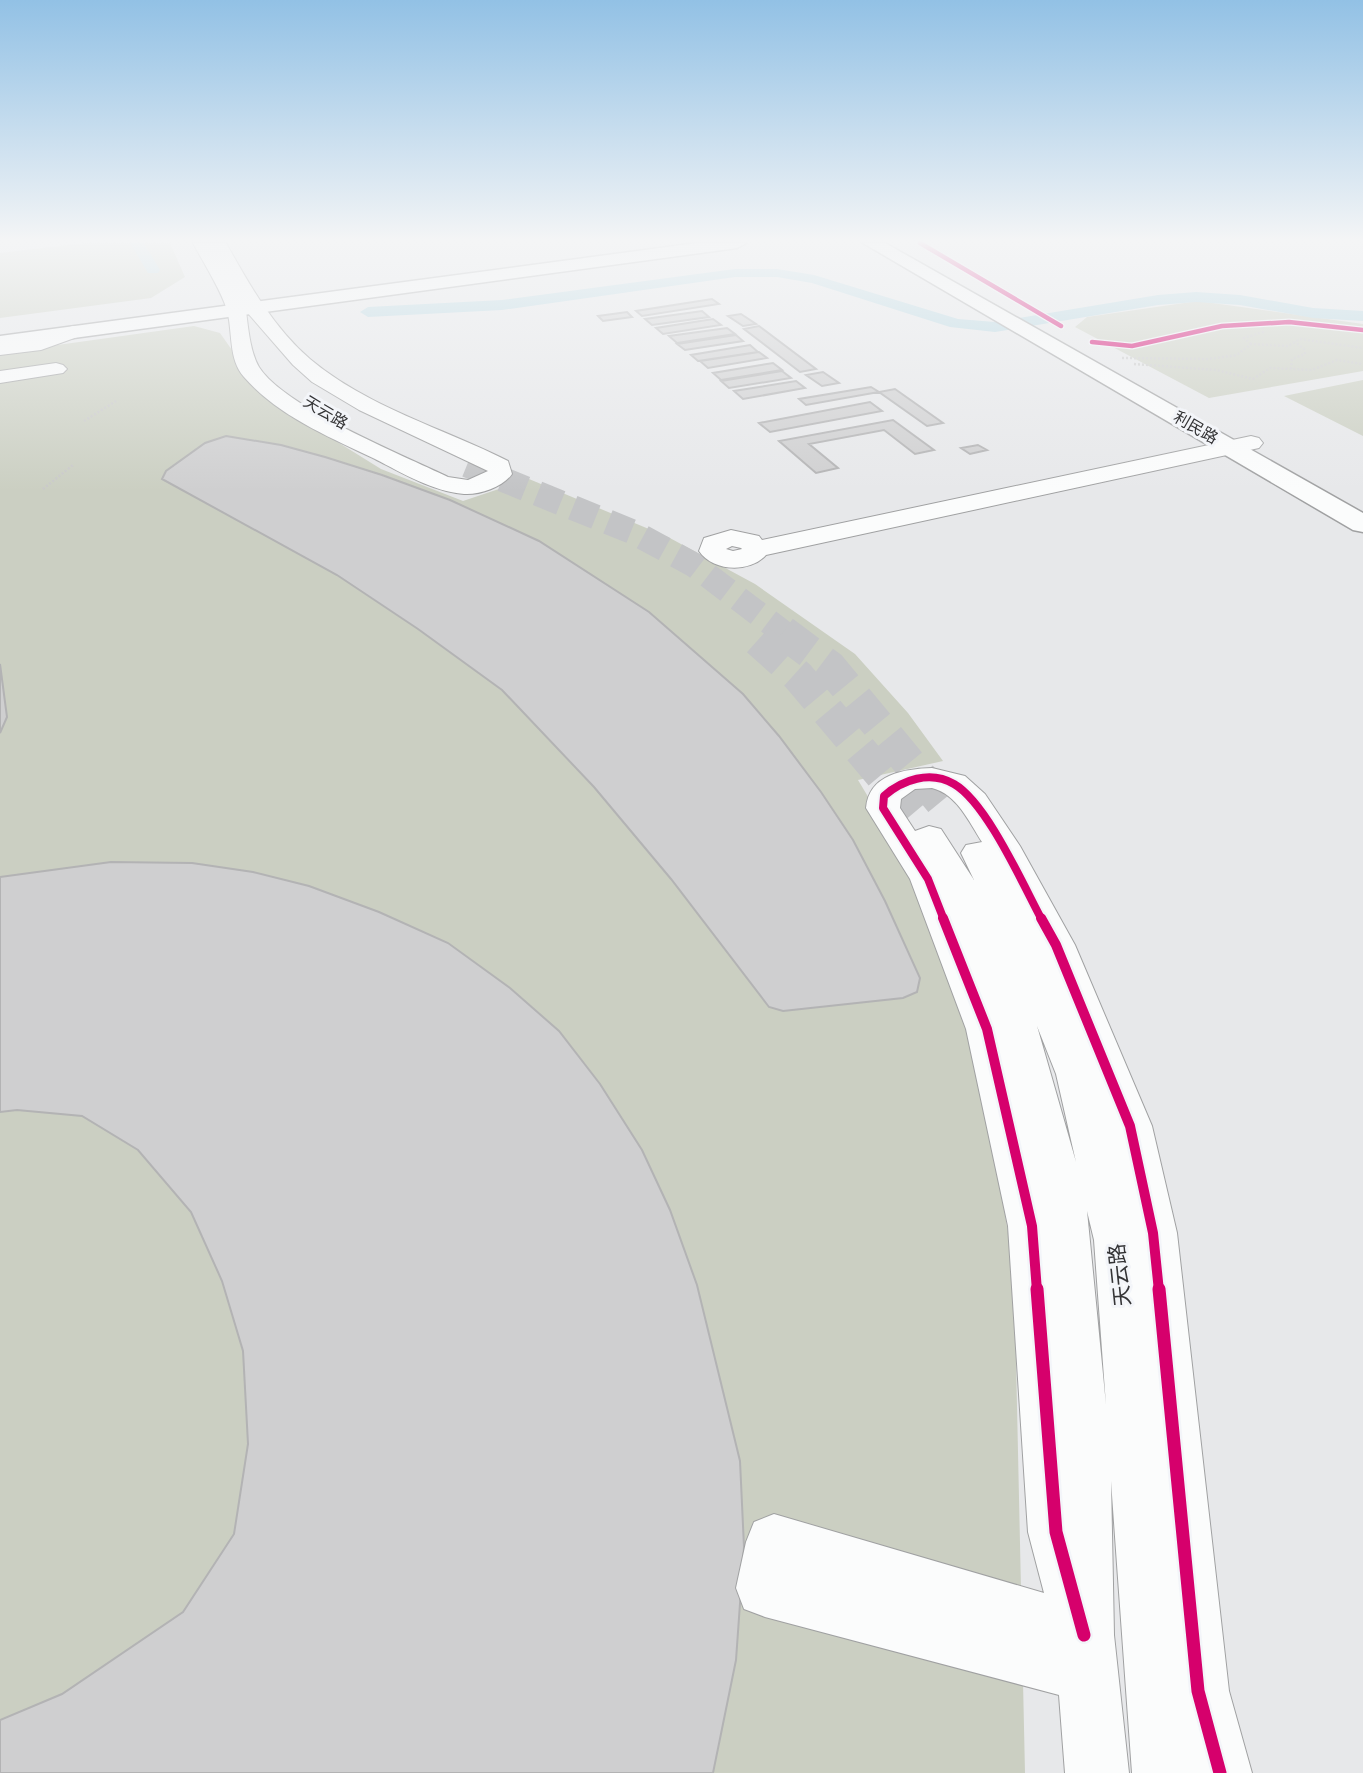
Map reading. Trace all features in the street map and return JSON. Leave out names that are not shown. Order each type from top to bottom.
[{"type":"main road","points":[[0,331],[47,326]]},
{"type":"main road","points":[[0,342],[111,326]]},
{"type":"main road","name":"利民路","points":[[1030,326],[1236,443],[1363,524]]},
{"type":"main road","name":"利民路","points":[[1236,443],[1363,506]]},
{"type":"street","points":[[243,326],[244,357],[251,372],[276,396],[319,423],[442,483],[468,487],[488,482],[500,474],[500,466],[342,393],[300,361],[264,326]]},
{"type":"street","name":"天云路","points":[[251,326],[268,370],[291,391],[336,421],[460,469]]},
{"type":"street","points":[[0,349],[41,344],[73,332]]},
{"type":"street","points":[[0,377],[56,369]]},
{"type":"street","points":[[753,545],[1236,443]]},
{"type":"street","points":[[1086,1654],[1056,1532],[1032,1226],[987,1029],[928,879],[883,808],[884,796],[898,784],[910,779],[932,778],[953,783],[973,802],[1002,846],[1056,944],[1130,1126],[1153,1233],[1198,1691],[1220,1773]]},
{"type":"street","name":"天云路","points":[[1097,1773],[1086,1654],[1084,1458],[1063,1196],[1013,1015],[932,813],[978,851],[1023,942],[1077,1074],[1118,1240],[1164,1773]]},
{"type":"path","points":[[1262,326],[1263,332],[1244,338],[1251,344],[1288,346],[1300,339],[1363,348]]},
{"type":"path","points":[[1292,369],[1292,359],[1305,354],[1304,349],[1294,342]]},
{"type":"path","points":[[1122,358],[1209,359],[1237,355],[1251,344]]},
{"type":"path","points":[[1134,365],[1216,370],[1253,379],[1270,368],[1312,370],[1337,360],[1363,364]]},
{"type":"path","points":[[84,421],[116,401]]},
{"type":"path","points":[[43,489],[73,465]]},
{"type":"shaded area","points":[[194,326],[220,333],[265,397],[381,469],[463,501],[529,479],[668,537],[755,584],[855,654],[908,713],[943,761],[858,780],[891,835],[973,1025],[1014,1268],[1025,1773],[0,1773],[0,353]]},
{"type":"shaded area","points":[[1363,326],[1363,371],[1209,398],[1075,327]]},
{"type":"shaded area","points":[[1363,380],[1363,436],[1284,396]]},
{"type":"building","points":[[670,326],[716,326],[663,334],[656,328]]},
{"type":"building","points":[[759,326],[816,369],[800,372],[744,329]]},
{"type":"building","points":[[727,328],[735,334],[677,343],[669,336]]},
{"type":"building","points":[[736,335],[743,341],[685,350],[677,344]]},
{"type":"building","points":[[750,345],[758,352],[698,361],[691,355]]},
{"type":"building","points":[[759,352],[767,358],[708,368],[700,361]]},
{"type":"building","points":[[773,363],[782,370],[721,380],[713,373]]},
{"type":"building","points":[[782,371],[791,378],[729,388],[721,381]]},
{"type":"building","points":[[823,372],[839,383],[822,386],[806,375]]},
{"type":"building","points":[[796,381],[805,388],[743,399],[734,391]]},
{"type":"building","points":[[871,387],[879,392],[806,405],[799,399]]},
{"type":"building","points":[[895,389],[943,423],[927,426],[879,392]]},
{"type":"building","points":[[870,402],[882,411],[770,432],[759,423]]},
{"type":"building","points":[[893,420],[934,450],[915,454],[884,430],[809,444],[838,468],[816,473],[779,441]]},
{"type":"building","points":[[226,436],[281,445],[325,457],[450,500],[539,541],[649,612],[743,694],[821,792],[853,840],[885,901],[920,978],[917,992],[903,998],[783,1011],[769,1007],[671,879],[594,787],[502,690],[337,575],[162,479],[166,471],[205,443]]},
{"type":"building","points":[[978,445],[987,450],[970,454],[961,448]]},
{"type":"building","points":[[0,664],[7,717],[0,733]]},
{"type":"building","points":[[111,862],[192,863],[253,872],[309,886],[379,912],[448,943],[510,988],[559,1031],[600,1084],[642,1150],[670,1210],[697,1285],[740,1461],[744,1547],[736,1660],[713,1773],[0,1773],[0,1720],[62,1694],[183,1612],[234,1534],[248,1444],[243,1351],[222,1281],[191,1212],[138,1150],[82,1116],[17,1110],[0,1112],[0,877]]},
{"type":"waterway","points":[[979,326],[1003,326]]},
{"type":"tunnel","points":[[467,465],[633,532],[694,565],[785,634]]},
{"type":"tunnel","points":[[783,632],[830,667],[949,811]]},
{"type":"tunnel","points":[[758,640],[798,676],[916,816]]},
{"type":"cycle path","points":[[1092,342],[1132,346],[1226,326]]},
{"type":"cycle path","points":[[1324,326],[1363,330]]},
{"type":"cycle path","points":[[1084,1635],[1056,1532],[1032,1226],[987,1029],[928,879],[883,808],[884,796],[898,784],[910,779],[932,778],[953,783],[973,801],[1002,846],[1056,945],[1130,1126],[1153,1233],[1198,1691],[1220,1773]]}]
